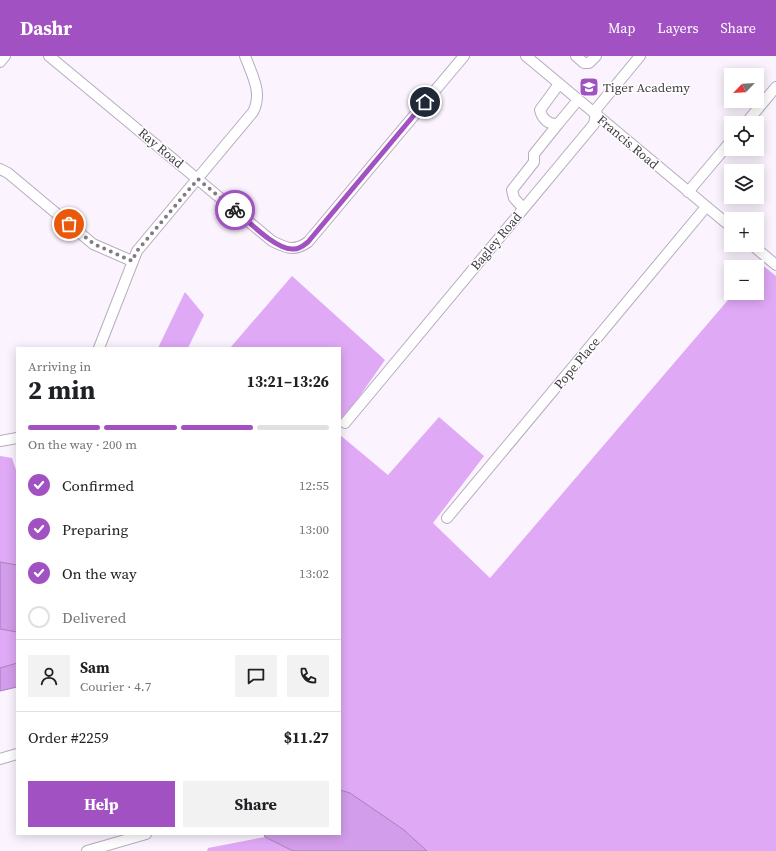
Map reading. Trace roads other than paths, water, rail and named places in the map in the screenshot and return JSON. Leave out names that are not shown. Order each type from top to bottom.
[{"type":"street","points":[[0,62],[5,56]]},
{"type":"street","name":"Ray Road","points":[[49,56],[272,241],[287,248],[294,249],[308,242],[464,56]]},
{"type":"street","points":[[99,347],[137,251],[257,106],[257,89],[245,56]]},
{"type":"street","points":[[576,56],[584,63],[589,63],[596,56]]},
{"type":"street","name":"Bagley Road","points":[[345,423],[594,124],[597,108],[640,56]]},
{"type":"street","name":"Francis Road","points":[[528,57],[724,221]]},
{"type":"street","points":[[558,124],[548,122],[542,116],[540,110],[559,84]]},
{"type":"street","points":[[752,116],[776,87]]},
{"type":"street","points":[[523,208],[514,198],[512,190],[534,162],[534,154],[578,100]]},
{"type":"street","points":[[688,192],[724,149]]},
{"type":"street","points":[[0,169],[8,173],[94,244],[132,261]]},
{"type":"street","name":"Pope Place","points":[[447,518],[706,207]]},
{"type":"street","points":[[760,252],[776,265]]},
{"type":"street","points":[[0,441],[16,438]]},
{"type":"street","points":[[0,759],[16,754]]},
{"type":"street","points":[[87,851],[143,835]]},
{"type":"place","name":"Tiger Academy","points":[[589,87]]}]
